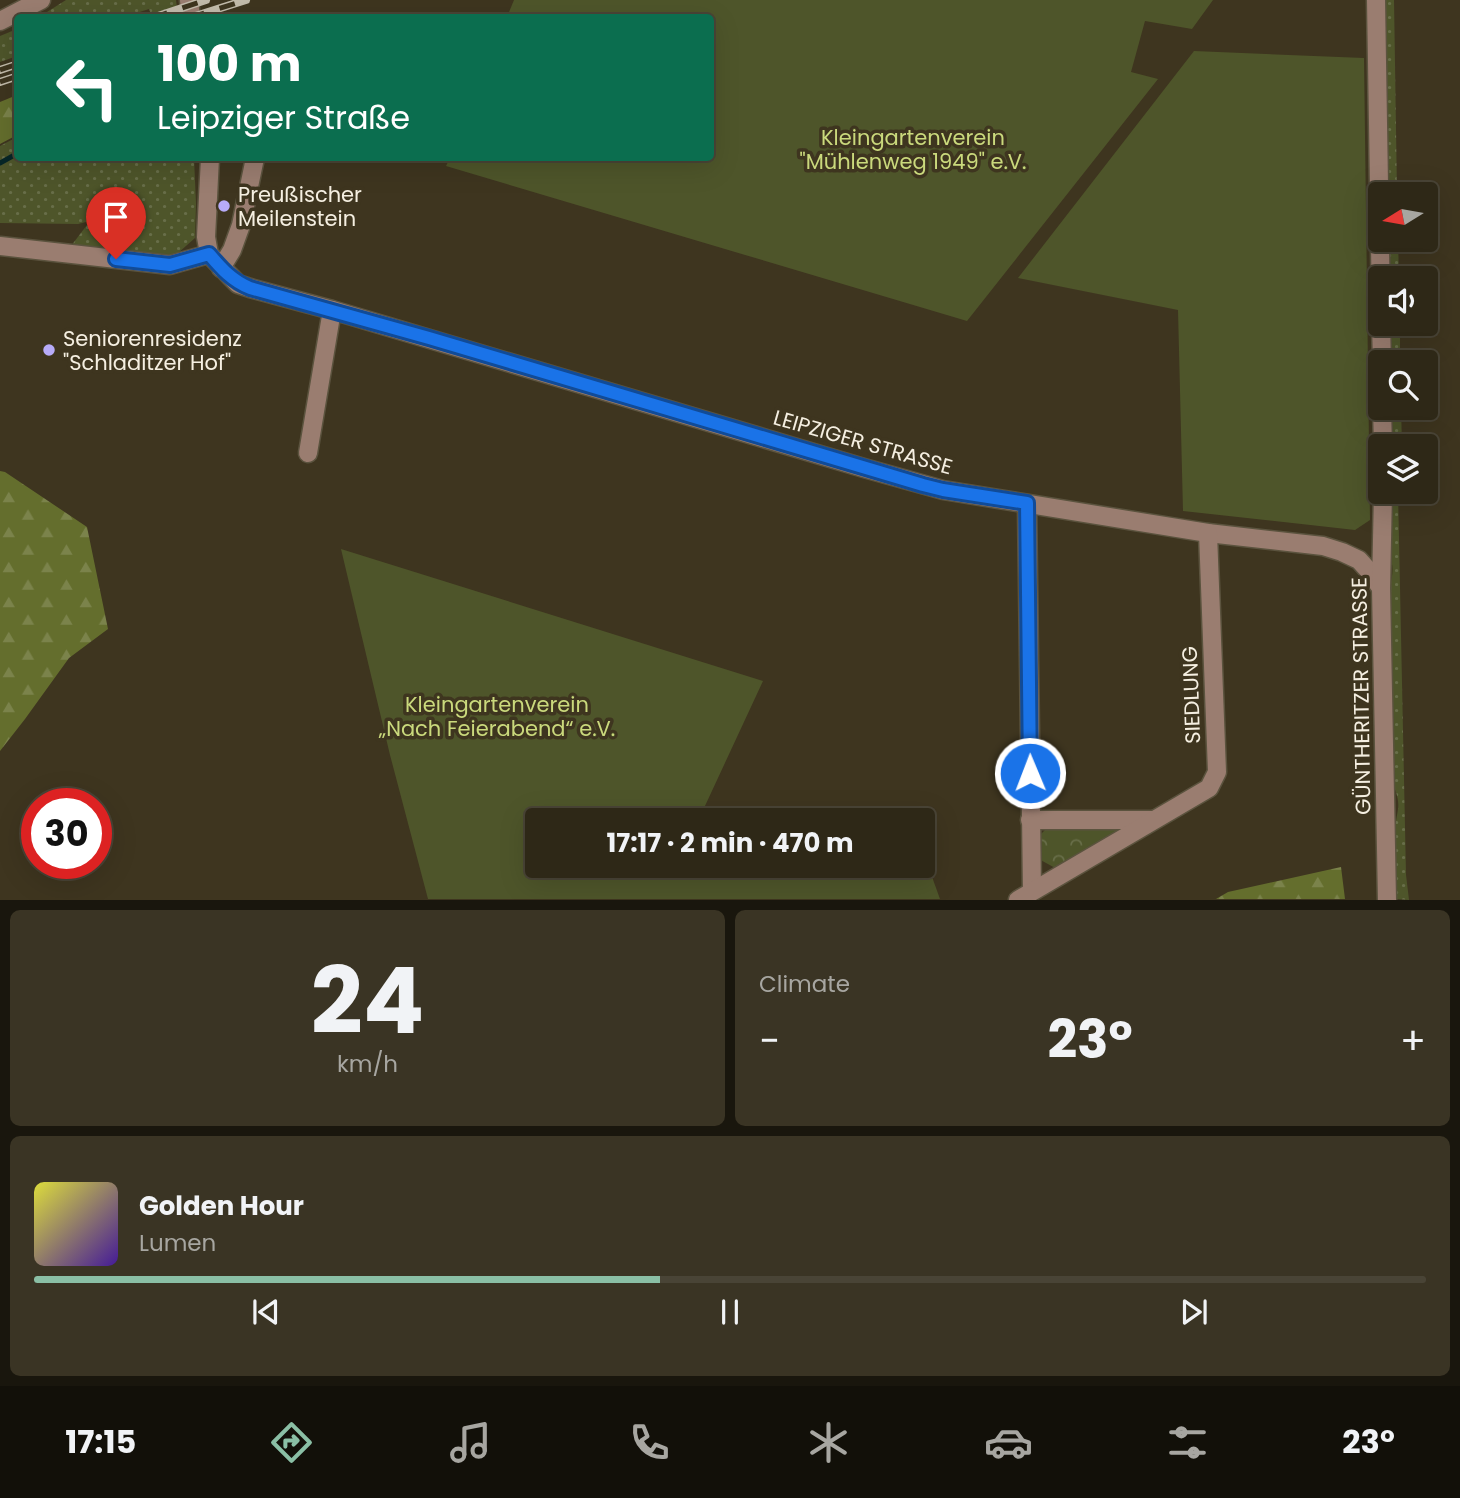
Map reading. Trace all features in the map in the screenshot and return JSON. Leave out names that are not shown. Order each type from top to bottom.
[{"type":"street","points":[[0,21],[41,0]]},
{"type":"street","points":[[1376,0],[1380,266]]},
{"type":"street","points":[[0,246],[170,265],[209,254],[206,237],[209,161]]},
{"type":"street","points":[[221,268],[232,250],[241,225],[254,161]]},
{"type":"street","name":"LEIPZIGER STRASSE","points":[[209,254],[239,284],[250,288],[923,485],[1208,533],[1323,546],[1359,561],[1381,588]]},
{"type":"street","points":[[308,453],[332,310]]},
{"type":"street","name":"SIEDLUNG","points":[[1025,895],[1030,820],[1027,503]]},
{"type":"street","name":"GÜNTHERITZER STRASSE","points":[[1382,504],[1387,900]]},
{"type":"street","name":"SIEDLUNG","points":[[1025,895],[1209,788],[1217,772],[1208,533]]},
{"type":"street","name":"SIEDLUNG","points":[[1030,820],[1152,820]]},
{"type":"green space","points":[[66,0],[176,0],[178,14],[151,14],[149,9],[133,14],[44,14]]},
{"type":"green space","name":"Kleingartenverein \"Mühlenweg 1949\" e.V.","points":[[514,0],[1213,0],[1192,29],[1145,21],[1131,72],[1158,79],[967,321],[446,166],[448,161],[714,161],[714,14],[508,14]]},
{"type":"green space","points":[[1382,0],[1394,0],[1397,182],[1386,182]]},
{"type":"green space","points":[[14,30],[14,57],[0,62],[0,36]]},
{"type":"green space","points":[[1194,51],[1364,58],[1370,520],[1355,530],[1183,511],[1178,310],[1018,278]]},
{"type":"green space","points":[[14,96],[14,137],[0,144],[0,102]]},
{"type":"green space","points":[[14,139],[14,161],[194,161],[195,238],[178,253],[168,256],[71,246],[90,221],[78,224],[0,223],[0,146]]},
{"type":"green space","points":[[1387,252],[1398,252],[1399,266],[1388,266]]},
{"type":"green space","points":[[1389,336],[1400,336],[1400,350],[1389,350]]},
{"type":"green space","points":[[1390,420],[1401,420],[1402,434],[1391,434]]},
{"type":"green space","points":[[0,471],[87,527],[108,629],[69,658],[0,751]]},
{"type":"green space","points":[[1388,504],[1398,504],[1406,875],[1409,900],[1397,899],[1395,866],[1394,840],[1398,804],[1393,784],[1390,586],[1392,562],[1389,554]]},
{"type":"green space","name":"Kleingartenverein „Nach Feierabend“ e.V.","points":[[341,549],[763,681],[704,808],[525,808],[525,878],[932,878],[940,899],[428,899],[390,755]]},
{"type":"green space","points":[[1048,827],[1124,827],[1057,869],[1037,858],[1035,840]]},
{"type":"green space","points":[[1341,867],[1345,899],[1216,899],[1228,892]]},
{"type":"waterway","points":[[0,163],[14,155]]},
{"type":"railway","points":[[164,14],[206,0]]},
{"type":"railway","points":[[202,14],[246,0]]},
{"type":"railway","points":[[0,70],[14,65]]},
{"type":"railway","points":[[0,82],[14,77]]},
{"type":"place","name":"Preußischer Meilenstein","points":[[224,206]]},
{"type":"place","name":"Seniorenresidenz \"Schladitzer Hof\"","points":[[49,350]]},
{"type":"route","points":[[116,259],[170,265],[209,254],[239,284],[250,288],[429,338],[923,485],[1027,503],[1030,773]]}]
